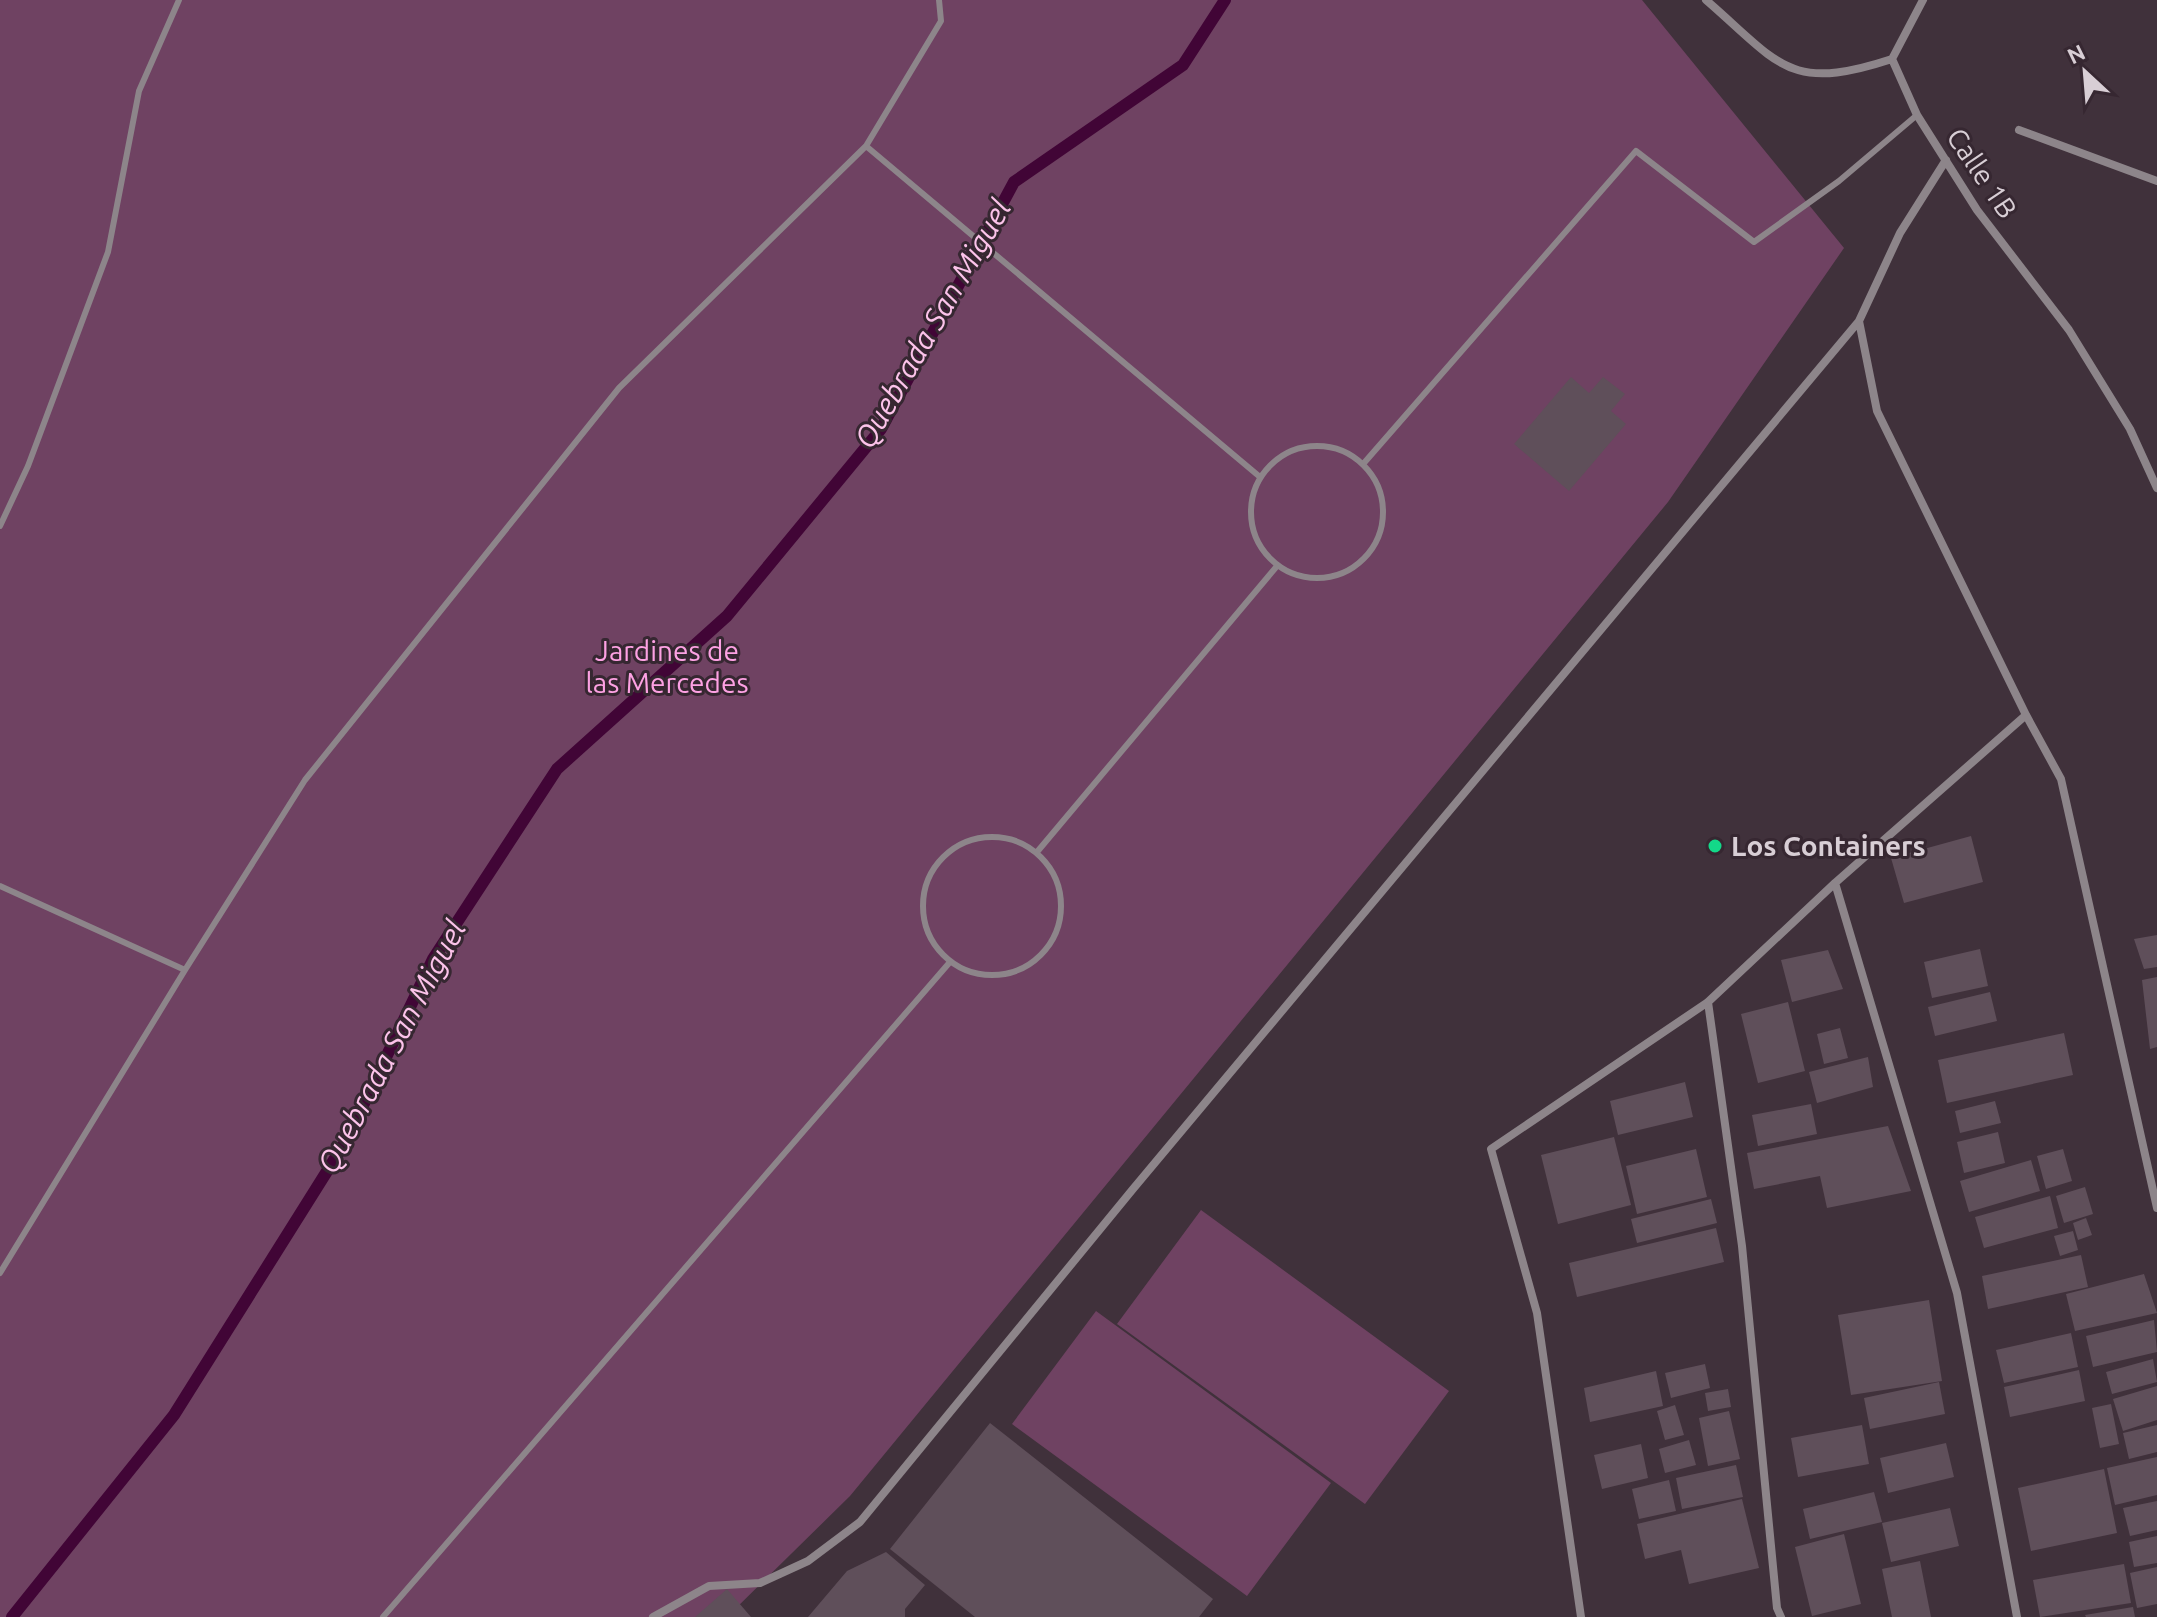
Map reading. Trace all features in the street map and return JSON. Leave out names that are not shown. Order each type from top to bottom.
[{"type":"street","points":[[1706,0],[1784,67],[1803,73],[1827,75],[1892,59],[1923,0]]},
{"type":"street","name":"Calle 1B","points":[[1892,59],[1917,115],[1977,210],[2069,330],[2130,429],[2157,488]]},
{"type":"street","points":[[2019,130],[2157,181]]},
{"type":"street","points":[[653,1617],[709,1586],[760,1583],[808,1561],[860,1522],[1133,1189],[1859,321],[1900,233],[1946,160]]},
{"type":"street","points":[[1859,321],[1877,411],[2026,715],[2061,779],[2157,1208]]},
{"type":"street","points":[[1581,1617],[1537,1313],[1491,1149],[1708,1002],[1835,883],[2026,715]]},
{"type":"street","points":[[1835,883],[1957,1293],[2017,1617]]},
{"type":"street","points":[[1708,1002],[1742,1246],[1777,1608],[1781,1617]]},
{"type":"lane","points":[[0,526],[28,466],[108,252],[139,91],[179,0]]},
{"type":"lane","points":[[0,1273],[305,780],[619,388],[866,146],[941,21],[939,0]]},
{"type":"lane","points":[[1364,463],[1636,151],[1754,242],[1839,181],[1917,115]]},
{"type":"lane","points":[[866,146],[1260,477]]},
{"type":"lane","points":[[1314,445],[1345,451],[1364,463],[1378,482],[1385,516],[1379,539],[1370,553],[1353,569],[1332,578],[1308,579],[1277,566],[1261,548],[1253,532],[1250,509],[1260,477],[1279,458],[1314,445]]},
{"type":"lane","points":[[1037,852],[1277,566]]},
{"type":"lane","points":[[988,836],[1016,840],[1037,852],[1059,883],[1062,898],[1060,922],[1050,945],[1033,963],[1017,972],[993,976],[971,973],[950,962],[929,936],[923,918],[923,893],[928,877],[942,857],[964,842],[988,836]]},
{"type":"lane","points":[[0,886],[185,970]]},
{"type":"lane","points":[[383,1617],[950,962]]},
{"type":"green space","name":"Jardines de las Mercedes","points":[[0,0],[1642,0],[1844,248],[1668,502],[850,1496],[727,1617],[0,1617]]},
{"type":"green space","points":[[1201,1210],[1449,1391],[1365,1504],[1117,1324]]},
{"type":"green space","points":[[1096,1311],[1331,1483],[1247,1596],[1012,1424]]},
{"type":"building","points":[[1571,377],[1589,393],[1603,377],[1625,394],[1611,411],[1626,424],[1569,491],[1514,444]]},
{"type":"building","points":[[1971,836],[1983,882],[1904,903],[1891,858]]},
{"type":"building","points":[[2157,935],[2157,967],[2144,969],[2134,939]]},
{"type":"building","points":[[1980,949],[1988,986],[1932,998],[1924,962]]},
{"type":"building","points":[[1828,950],[1843,989],[1792,1002],[1781,960]]},
{"type":"building","points":[[2157,977],[2157,1047],[2150,1049],[2142,980]]},
{"type":"building","points":[[1990,992],[1997,1021],[1935,1036],[1928,1007]]},
{"type":"building","points":[[1788,1002],[1805,1071],[1758,1083],[1741,1014]]},
{"type":"building","points":[[1840,1028],[1848,1058],[1824,1064],[1817,1034]]},
{"type":"building","points":[[2064,1033],[2073,1075],[1947,1103],[1938,1060]]},
{"type":"building","points":[[1868,1057],[1873,1087],[1817,1103],[1809,1072]]},
{"type":"building","points":[[1685,1082],[1693,1117],[1618,1135],[1610,1101]]},
{"type":"building","points":[[1995,1101],[2001,1123],[1960,1133],[1955,1111]]},
{"type":"building","points":[[1811,1104],[1817,1134],[1758,1146],[1752,1115]]},
{"type":"building","points":[[1888,1126],[1911,1191],[1827,1208],[1820,1176],[1754,1189],[1747,1153]]},
{"type":"building","points":[[1998,1132],[2005,1163],[1964,1173],[1957,1142]]},
{"type":"building","points":[[1614,1137],[1631,1205],[1558,1224],[1541,1155]]},
{"type":"building","points":[[1696,1149],[1707,1197],[1637,1214],[1626,1166]]},
{"type":"building","points":[[2063,1149],[2072,1181],[2046,1189],[2037,1156]]},
{"type":"building","points":[[2031,1160],[2040,1191],[1969,1212],[1960,1181]]},
{"type":"building","points":[[2085,1187],[2093,1214],[2064,1223],[2056,1196]]},
{"type":"building","points":[[2050,1196],[2058,1228],[1984,1248],[1975,1217]]},
{"type":"building","points":[[1711,1199],[1717,1223],[1637,1243],[1631,1219]]},
{"type":"building","points":[[2086,1218],[2092,1235],[2078,1240],[2073,1223]]},
{"type":"building","points":[[1716,1228],[1724,1262],[1577,1297],[1569,1263]]},
{"type":"building","points":[[2073,1231],[2078,1250],[2060,1256],[2054,1236]]},
{"type":"building","points":[[2081,1255],[2088,1287],[1988,1309],[1982,1276]]},
{"type":"building","points":[[2144,1274],[2157,1313],[2075,1331],[2066,1294]]},
{"type":"building","points":[[1929,1300],[1942,1381],[1851,1395],[1838,1315]]},
{"type":"building","points":[[2154,1320],[2157,1352],[2093,1367],[2086,1336]]},
{"type":"building","points":[[2071,1333],[2078,1367],[2004,1383],[1996,1350]]},
{"type":"building","points":[[2153,1359],[2157,1382],[2112,1394],[2106,1372]]},
{"type":"building","points":[[1705,1364],[1710,1388],[1671,1398],[1665,1373]]},
{"type":"building","points":[[2079,1370],[2085,1401],[2010,1417],[2004,1387]]},
{"type":"building","points":[[1656,1371],[1663,1406],[1590,1422],[1584,1388]]},
{"type":"building","points":[[1939,1382],[1945,1414],[1870,1429],[1864,1398]]},
{"type":"building","points":[[2157,1386],[2157,1420],[2123,1431],[2113,1399]]},
{"type":"building","points":[[1728,1389],[1731,1407],[1708,1411],[1705,1393]]},
{"type":"building","points":[[2111,1404],[2119,1444],[2100,1448],[2092,1408]]},
{"type":"building","points":[[1675,1405],[1684,1435],[1665,1440],[1657,1411]]},
{"type":"building","points":[[1729,1411],[1740,1459],[1708,1466],[1699,1418]]},
{"type":"building","points":[[990,1423],[1213,1599],[1199,1617],[975,1617],[890,1549]]},
{"type":"building","points":[[1862,1425],[1869,1464],[1798,1477],[1791,1438]]},
{"type":"building","points":[[2157,1425],[2157,1452],[2129,1459],[2123,1433]]},
{"type":"building","points":[[1689,1440],[1696,1465],[1665,1473],[1659,1449]]},
{"type":"building","points":[[1946,1443],[1954,1477],[1888,1493],[1880,1458]]},
{"type":"building","points":[[1641,1444],[1648,1478],[1602,1489],[1594,1455]]},
{"type":"building","points":[[2157,1457],[2157,1495],[2115,1505],[2107,1468]]},
{"type":"building","points":[[1736,1465],[1743,1497],[1682,1509],[1676,1478]]},
{"type":"building","points":[[2104,1469],[2117,1533],[2031,1551],[2018,1488]]},
{"type":"building","points":[[1669,1480],[1676,1511],[1639,1519],[1632,1489]]},
{"type":"building","points":[[1874,1492],[1882,1522],[1810,1539],[1803,1509]]},
{"type":"building","points":[[1742,1499],[1759,1568],[1689,1584],[1681,1550],[1645,1559],[1637,1524]]},
{"type":"building","points":[[2157,1501],[2157,1530],[2130,1536],[2123,1508]]},
{"type":"building","points":[[1950,1508],[1959,1546],[1891,1562],[1882,1523]]},
{"type":"building","points":[[1844,1534],[1861,1604],[1812,1616],[1795,1547]]},
{"type":"building","points":[[2157,1536],[2157,1563],[2134,1567],[2129,1542]]},
{"type":"building","points":[[886,1552],[925,1585],[905,1609],[905,1617],[808,1617],[847,1571]]},
{"type":"building","points":[[1920,1561],[1931,1617],[1892,1617],[1882,1569]]},
{"type":"building","points":[[2124,1564],[2131,1603],[2040,1617],[2033,1580]]},
{"type":"building","points":[[2157,1567],[2157,1604],[2137,1608],[2130,1573]]},
{"type":"building","points":[[727,1589],[751,1617],[695,1617]]},
{"type":"building","points":[[2133,1607],[2135,1617],[2085,1615]]},
{"type":"waterway","name":"Quebrada San Miguel","points":[[12,1617],[174,1415],[346,1141],[433,959],[557,769],[727,616],[881,429],[1014,182],[1183,65],[1225,0]]},
{"type":"place","name":"Los Containers","points":[[1715,846]]}]
